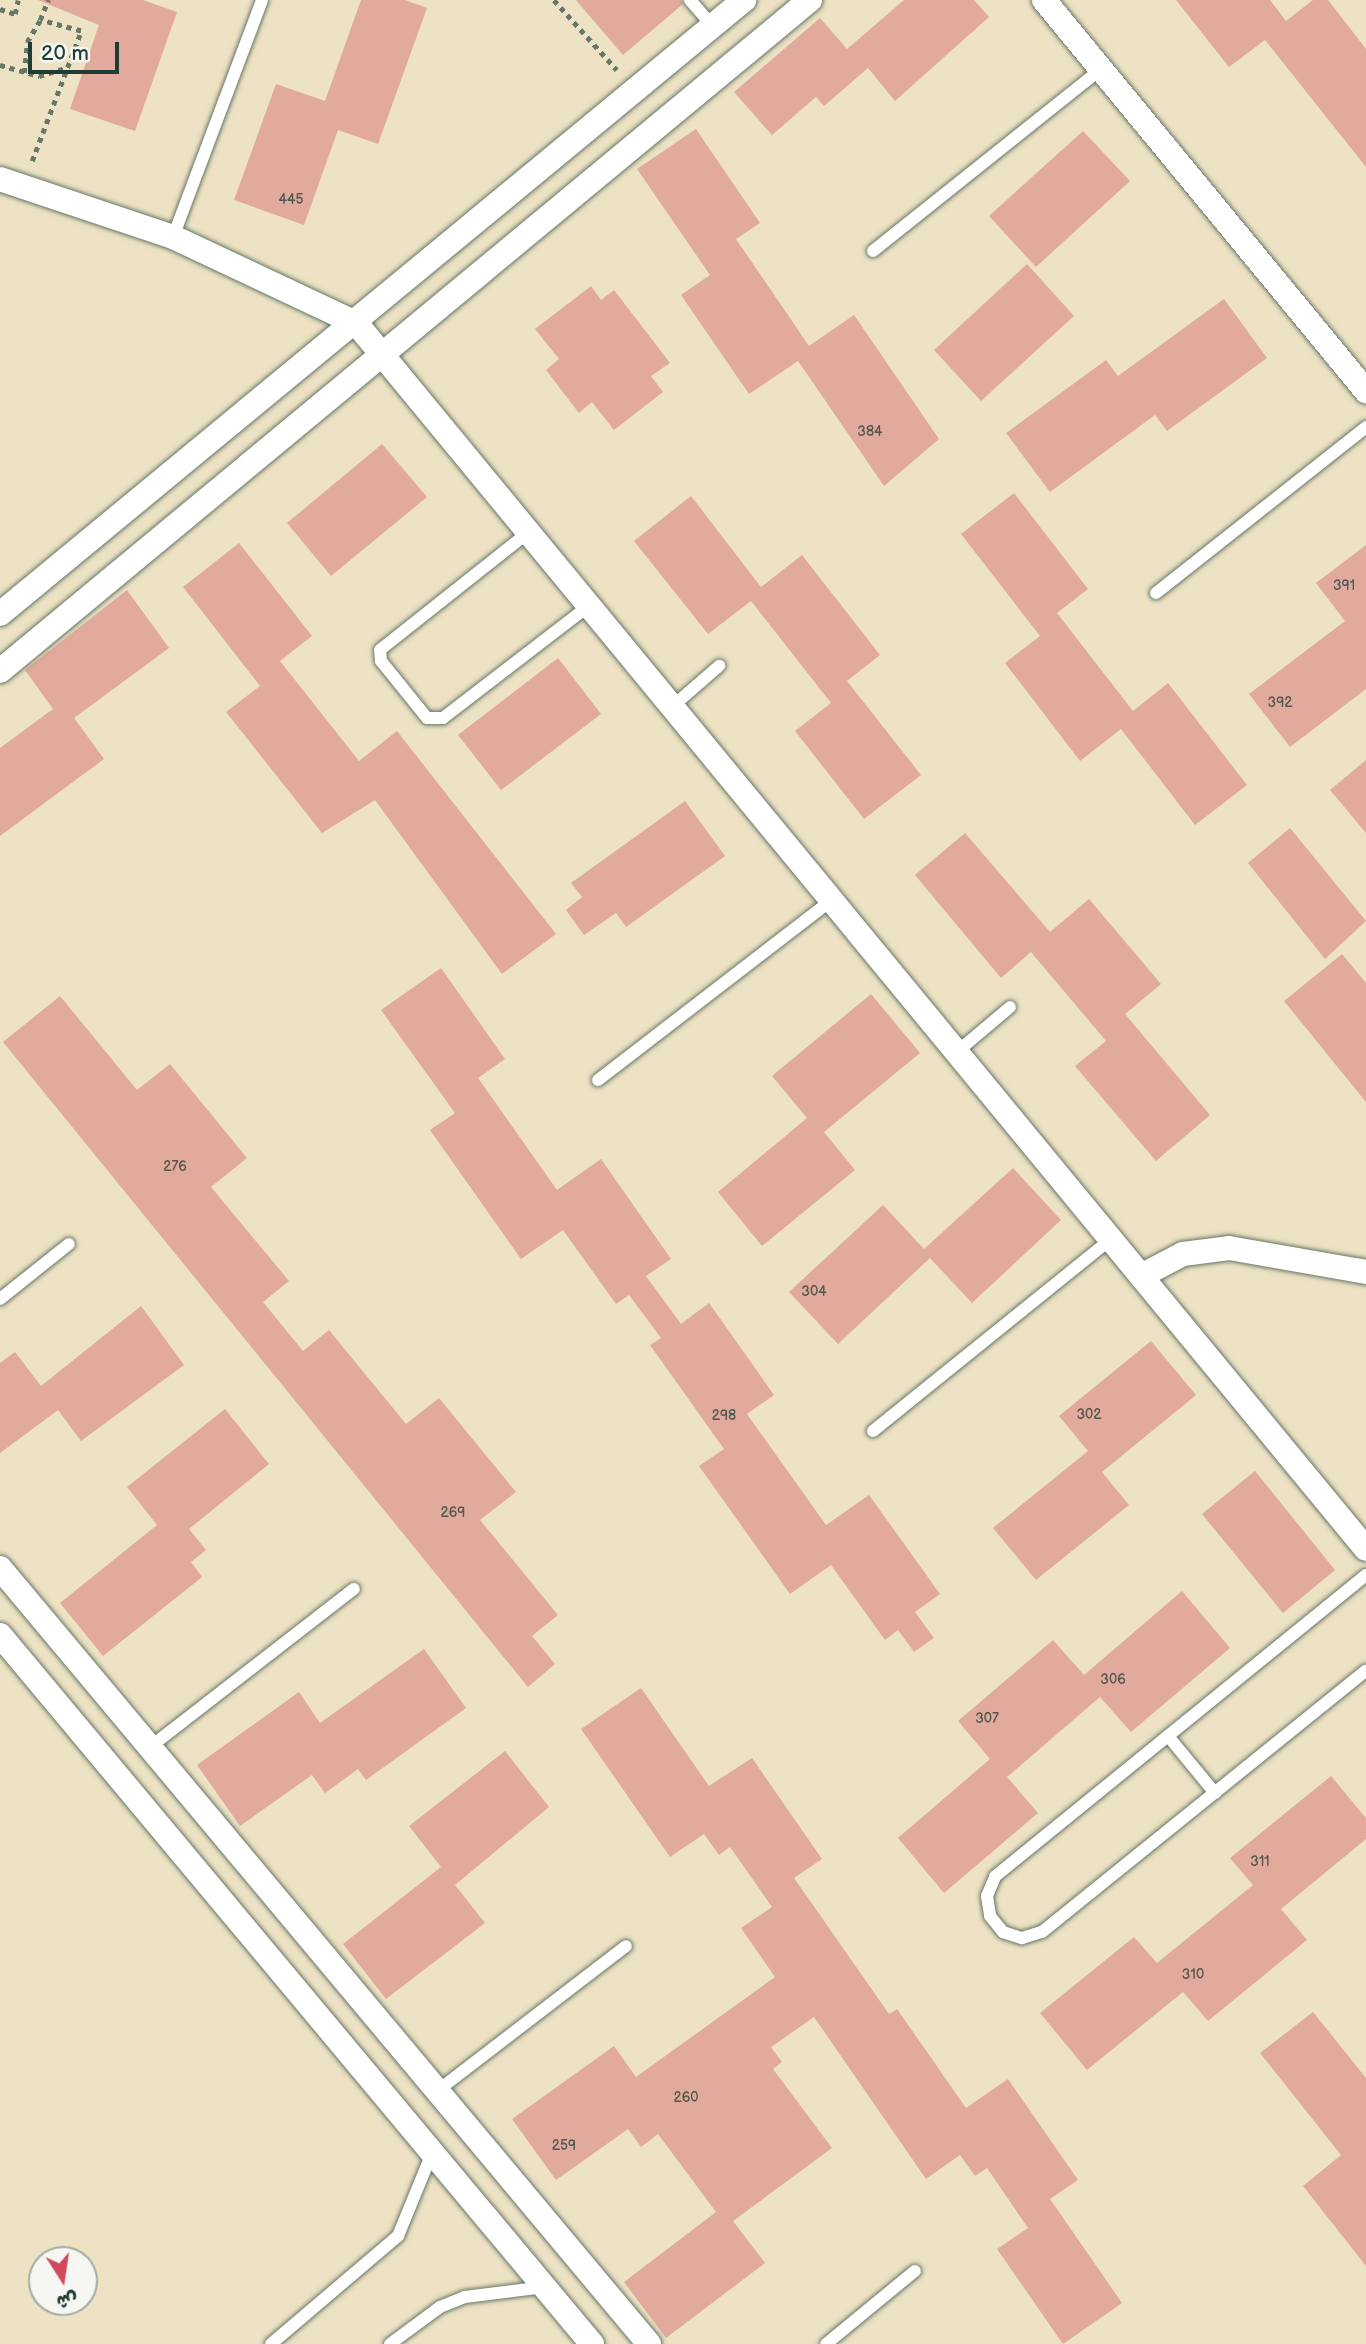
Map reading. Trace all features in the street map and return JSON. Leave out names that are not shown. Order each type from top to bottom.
[{"type":"street","points":[[0,614],[356,323],[744,0]]},
{"type":"street","points":[[0,671],[810,0]]},
{"type":"street","points":[[1044,0],[1366,391]]},
{"type":"street","points":[[12,182],[173,237],[356,323],[384,353],[591,604],[1366,1549]]},
{"type":"street","points":[[1141,1276],[1183,1254],[1229,1248],[1366,1272]]},
{"type":"street","points":[[0,1568],[649,2344]]},
{"type":"street","points":[[0,1635],[592,2344]]},
{"type":"lane","points":[[173,237],[262,0]]},
{"type":"lane","points":[[690,0],[713,26]]},
{"type":"lane","points":[[873,251],[1101,69]]},
{"type":"lane","points":[[1156,593],[1366,427]]},
{"type":"lane","points":[[530,530],[380,650],[427,718],[443,718],[591,604]]},
{"type":"lane","points":[[674,705],[719,666]]},
{"type":"lane","points":[[598,1080],[833,899]]},
{"type":"lane","points":[[958,1051],[1010,1007]]},
{"type":"lane","points":[[873,1432],[1111,1239]]},
{"type":"lane","points":[[0,1299],[69,1244]]},
{"type":"lane","points":[[1366,1576],[995,1877],[986,1896],[990,1916],[1003,1932],[1022,1938],[1042,1932],[1366,1671]]},
{"type":"lane","points":[[150,1747],[354,1590]]},
{"type":"lane","points":[[1168,1737],[1215,1793]]},
{"type":"lane","points":[[437,2091],[626,1946]]},
{"type":"lane","points":[[271,2344],[398,2236],[432,2153]]},
{"type":"lane","points":[[826,2344],[915,2271]]},
{"type":"lane","points":[[390,2344],[440,2307],[465,2297],[544,2287]]},
{"type":"path","points":[[0,9],[15,13],[18,0]]},
{"type":"path","points":[[24,73],[27,42],[48,0]]},
{"type":"path","points":[[554,0],[635,91]]},
{"type":"path","points":[[12,182],[81,31],[40,20]]},
{"type":"path","points":[[0,65],[39,76],[66,67]]},
{"type":"building","points":[[38,0],[143,0],[177,12],[135,131],[70,109],[99,25]]},
{"type":"building","points":[[361,0],[405,0],[427,8],[378,144],[338,130],[304,225],[234,200],[276,84],[325,101]]},
{"type":"building","points":[[576,0],[681,0],[683,4],[623,55]]},
{"type":"building","points":[[904,0],[974,0],[989,17],[895,101],[868,68],[824,106],[816,97],[772,135],[734,92],[820,18],[847,49]]},
{"type":"building","points":[[1176,0],[1270,0],[1286,21],[1313,0],[1328,0],[1366,49],[1366,167],[1265,40],[1229,67]]},
{"type":"building","points":[[696,129],[760,223],[736,239],[809,346],[854,315],[939,439],[884,486],[798,361],[749,394],[681,295],[710,275],[637,169]]},
{"type":"building","points":[[1083,131],[1130,181],[1036,267],[989,216]]},
{"type":"building","points":[[1027,264],[1074,316],[981,401],[934,350]]},
{"type":"building","points":[[591,286],[601,300],[614,290],[670,363],[651,376],[663,392],[614,430],[592,402],[579,413],[546,370],[559,359],[535,329]]},
{"type":"building","points":[[1224,299],[1267,358],[1167,431],[1155,415],[1050,492],[1006,433],[1106,360],[1118,376]]},
{"type":"building","points":[[382,444],[427,497],[331,576],[287,523]]},
{"type":"building","points":[[1014,493],[1088,589],[1057,613],[1133,711],[1168,683],[1247,785],[1195,825],[1121,729],[1080,761],[1005,663],[1040,636],[961,534]]},
{"type":"building","points":[[691,496],[761,587],[802,555],[880,655],[847,681],[921,775],[864,819],[795,731],[831,703],[751,601],[708,634],[634,541]]},
{"type":"building","points":[[239,543],[312,636],[280,661],[359,761],[397,731],[556,934],[502,974],[375,800],[322,833],[226,712],[260,686],[183,587]]},
{"type":"building","points":[[1366,545],[1366,689],[1290,747],[1249,694],[1345,621],[1316,583]]},
{"type":"building","points":[[127,590],[169,648],[74,718],[104,759],[0,836],[0,748],[53,709],[25,670]]},
{"type":"building","points":[[558,658],[601,714],[501,790],[458,735]]},
{"type":"building","points":[[1366,760],[1366,833],[1330,790]]},
{"type":"building","points":[[685,801],[725,856],[626,927],[616,913],[584,935],[566,910],[582,897],[571,883]]},
{"type":"building","points":[[1290,828],[1366,921],[1325,959],[1248,863]]},
{"type":"building","points":[[965,833],[1050,932],[1089,899],[1161,984],[1125,1014],[1210,1115],[1156,1161],[1075,1066],[1106,1041],[1031,952],[1001,978],[915,875]]},
{"type":"building","points":[[1342,954],[1366,983],[1366,1102],[1284,1001]]},
{"type":"building","points":[[441,968],[505,1059],[478,1078],[557,1190],[601,1159],[671,1259],[646,1276],[681,1324],[709,1303],[774,1395],[747,1414],[826,1525],[869,1495],[940,1594],[915,1612],[934,1638],[914,1652],[898,1630],[885,1640],[831,1565],[790,1594],[699,1466],[724,1449],[650,1345],[661,1338],[629,1295],[616,1304],[563,1230],[521,1259],[430,1130],[455,1113],[381,1010]]},
{"type":"building","points":[[871,994],[920,1053],[824,1132],[855,1170],[762,1246],[718,1192],[807,1118],[772,1076]]},
{"type":"building","points":[[60,996],[137,1090],[170,1064],[247,1158],[211,1187],[289,1281],[263,1302],[303,1351],[329,1330],[406,1424],[439,1398],[516,1492],[480,1520],[558,1615],[532,1636],[555,1664],[528,1687],[3,1042]]},
{"type":"building","points":[[1013,1168],[1061,1220],[972,1303],[930,1258],[838,1344],[789,1292],[883,1205],[924,1249]]},
{"type":"building","points":[[141,1306],[184,1365],[81,1441],[58,1410],[0,1453],[0,1363],[15,1352],[41,1386]]},
{"type":"building","points":[[1151,1341],[1196,1395],[1102,1472],[1129,1505],[1036,1580],[993,1528],[1088,1451],[1059,1416]]},
{"type":"building","points":[[225,1409],[269,1464],[189,1529],[206,1550],[191,1562],[202,1577],[103,1656],[60,1603],[157,1525],[127,1487]]},
{"type":"building","points":[[1255,1471],[1335,1570],[1283,1613],[1202,1514]]},
{"type":"building","points":[[1182,1591],[1230,1648],[1131,1732],[1100,1697],[1007,1777],[1038,1813],[944,1893],[898,1838],[990,1759],[958,1721],[1053,1640],[1084,1675]]},
{"type":"building","points":[[424,1649],[466,1708],[366,1780],[358,1769],[325,1793],[312,1775],[240,1826],[197,1765],[299,1692],[320,1723]]},
{"type":"building","points":[[641,1688],[709,1786],[752,1758],[822,1859],[794,1878],[889,2014],[897,2009],[966,2108],[1008,2079],[1078,2180],[1050,2199],[1122,2303],[1063,2344],[997,2249],[1028,2228],[987,2168],[975,2176],[960,2155],[926,2179],[814,2017],[771,2047],[782,2062],[773,2069],[832,2148],[733,2221],[765,2263],[666,2338],[624,2282],[716,2212],[658,2134],[641,2147],[628,2129],[556,2180],[512,2119],[614,2046],[636,2077],[775,1977],[741,1928],[772,1907],[730,1847],[719,1855],[704,1834],[670,1857],[581,1729]]},
{"type":"building","points":[[505,1751],[549,1807],[455,1885],[485,1923],[386,1999],[343,1944],[441,1867],[409,1826]]},
{"type":"building","points":[[1331,1776],[1366,1818],[1366,1839],[1281,1909],[1307,1940],[1208,2021],[1183,1992],[1087,2070],[1040,2013],[1134,1937],[1157,1963],[1253,1885],[1230,1858]]},
{"type":"building","points":[[1313,2012],[1366,2078],[1366,2266],[1303,2186],[1341,2155],[1260,2053]]}]
